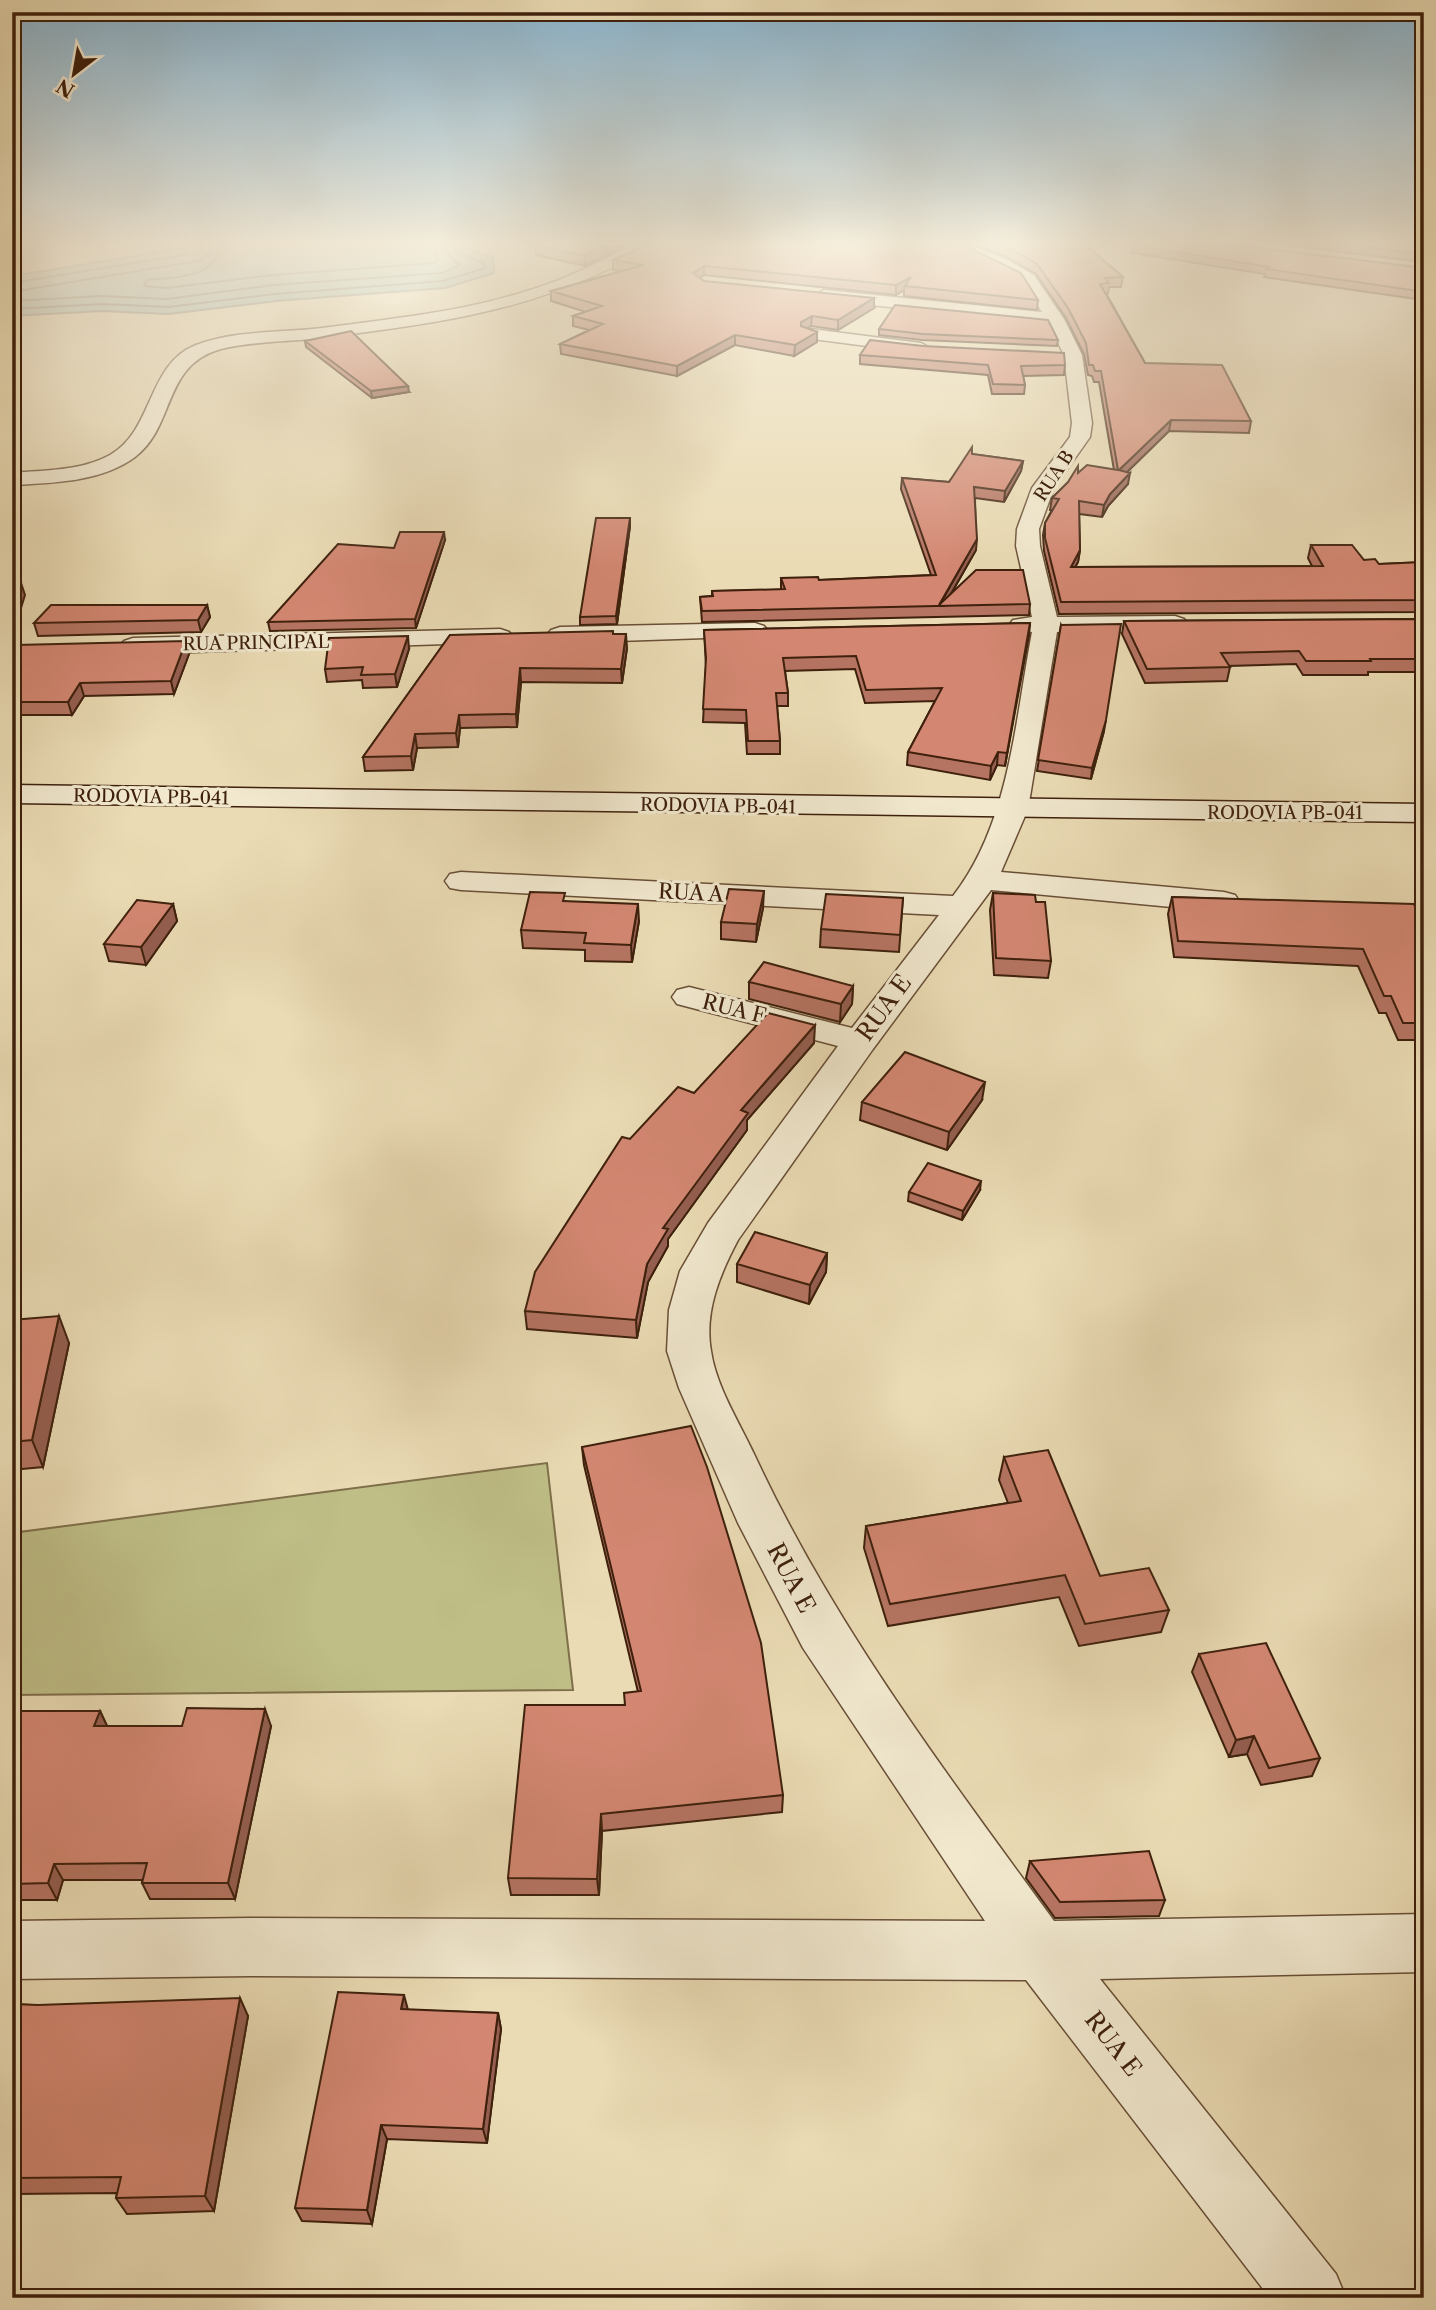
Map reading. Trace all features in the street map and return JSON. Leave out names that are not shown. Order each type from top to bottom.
[{"type":"street","points":[[12,480],[88,470],[129,452],[145,432],[177,365],[198,351]]},
{"type":"street","name":"RUA B","points":[[1013,809],[1046,625],[1028,546],[1028,529],[1043,488],[1080,437],[1082,423],[1071,351]]},
{"type":"street","points":[[1046,354],[1073,355]]},
{"type":"street","points":[[992,626],[1200,624]]},
{"type":"street","name":"RUA PRINCIPAL","points":[[114,646],[776,631]]},
{"type":"street","name":"RODOVIA PB-041","points":[[12,794],[1424,813]]},
{"type":"street","name":"RUA E","points":[[1013,809],[972,893],[860,1041],[722,1233],[701,1272],[690,1310],[689,1350],[701,1388],[762,1523],[821,1632],[928,1793],[1040,1951],[1312,2298]]},
{"type":"street","name":"RUA A","points":[[461,881],[972,893],[1253,903]]},
{"type":"street","name":"RUA F","points":[[689,997],[860,1041]]},
{"type":"street","points":[[12,1950],[265,1947],[1040,1951],[1424,1943]]},
{"type":"shaded area","points":[[547,1463],[573,1690],[12,1695],[12,1533]]},
{"type":"building","points":[[318,351],[372,351],[408,386],[371,391]]},
{"type":"building","points":[[596,351],[705,351],[677,366]]},
{"type":"building","points":[[863,351],[1020,351],[1064,353],[1065,365],[1021,366],[1025,385],[993,384],[988,365],[860,355]]},
{"type":"building","points":[[1087,351],[1138,351],[1145,363],[1222,365],[1251,421],[1171,420],[1119,470],[1130,473],[1110,494],[1104,505],[1079,501],[1080,550],[1071,567],[1323,566],[1311,545],[1352,545],[1364,560],[1375,559],[1379,564],[1424,562],[1424,600],[1061,602],[1045,538],[1045,523],[1059,499],[1052,498],[1068,482],[1078,466],[1078,473],[1087,465],[1118,470],[1101,371],[1095,371],[1093,365],[1089,365]]},
{"type":"building","points":[[972,447],[972,454],[1023,461],[1005,491],[974,487],[977,539],[939,605],[976,570],[1023,570],[1030,604],[702,611],[700,597],[713,596],[712,591],[785,589],[781,578],[818,577],[819,580],[936,575],[902,478],[949,482]]},
{"type":"building","points":[[596,518],[630,518],[616,616],[580,617]]},
{"type":"building","points":[[400,532],[444,532],[415,619],[268,622],[338,544],[394,548]]},
{"type":"building","points":[[12,583],[21,583],[12,614]]},
{"type":"building","points":[[51,605],[207,605],[198,620],[34,623]]},
{"type":"building","points":[[1424,619],[1424,659],[1306,661],[1299,651],[1221,653],[1230,667],[1147,669],[1124,621]]},
{"type":"building","points":[[1030,623],[1007,753],[998,752],[991,766],[908,752],[942,688],[866,690],[856,656],[783,658],[788,693],[776,693],[780,741],[748,741],[746,710],[703,709],[706,658],[704,630]]},
{"type":"building","points":[[1121,624],[1106,720],[1092,768],[1038,760],[1061,625]]},
{"type":"building","points":[[613,631],[613,634],[626,634],[621,669],[520,668],[516,714],[459,715],[456,733],[415,734],[411,756],[363,757],[450,635]]},
{"type":"building","points":[[408,636],[395,674],[361,675],[363,667],[325,669],[329,638]]},
{"type":"building","points":[[186,641],[171,681],[80,683],[68,702],[12,702],[12,648],[15,645]]},
{"type":"building","points":[[729,889],[764,891],[757,924],[721,922]]},
{"type":"building","points":[[530,892],[565,893],[563,901],[638,904],[631,945],[584,943],[586,933],[521,930]]},
{"type":"building","points":[[993,893],[1035,895],[1036,902],[1045,902],[1051,961],[996,958]]},
{"type":"building","points":[[826,894],[903,898],[900,935],[821,929]]},
{"type":"building","points":[[1172,897],[1424,906],[1424,1023],[1403,1023],[1391,996],[1384,996],[1363,949],[1178,941]]},
{"type":"building","points":[[137,900],[173,904],[141,947],[104,944]]},
{"type":"building","points":[[764,962],[853,986],[841,1004],[749,982]]},
{"type":"building","points":[[768,1013],[815,1025],[741,1110],[748,1113],[663,1228],[668,1229],[647,1264],[636,1320],[525,1311],[535,1272],[622,1137],[630,1139],[678,1087],[694,1093]]},
{"type":"building","points":[[905,1052],[985,1082],[949,1132],[862,1102]]},
{"type":"building","points":[[928,1163],[981,1181],[963,1211],[909,1192]]},
{"type":"building","points":[[755,1232],[827,1253],[810,1285],[737,1264]]},
{"type":"building","points":[[59,1316],[32,1440],[12,1442],[12,1320]]},
{"type":"building","points":[[691,1426],[707,1467],[761,1643],[783,1795],[601,1814],[597,1879],[508,1878],[525,1705],[625,1705],[624,1693],[641,1691],[582,1447]]},
{"type":"building","points":[[1048,1450],[1100,1576],[1149,1568],[1169,1610],[1085,1624],[1065,1575],[890,1604],[866,1526],[1021,1501],[1004,1457]]},
{"type":"building","points":[[1266,1643],[1320,1758],[1269,1768],[1254,1736],[1236,1740],[1199,1654]]},
{"type":"building","points":[[187,1708],[265,1709],[228,1883],[142,1883],[147,1863],[54,1864],[48,1883],[12,1884],[12,1727],[18,1711],[100,1711],[94,1726],[182,1726]]},
{"type":"building","points":[[1149,1851],[1165,1900],[1060,1902],[1030,1861]]},
{"type":"building","points":[[338,1992],[404,1995],[401,2009],[498,2013],[483,2129],[381,2125],[367,2210],[295,2208]]},
{"type":"building","points":[[240,1998],[205,2196],[116,2198],[121,2177],[12,2178],[12,2004]]}]
